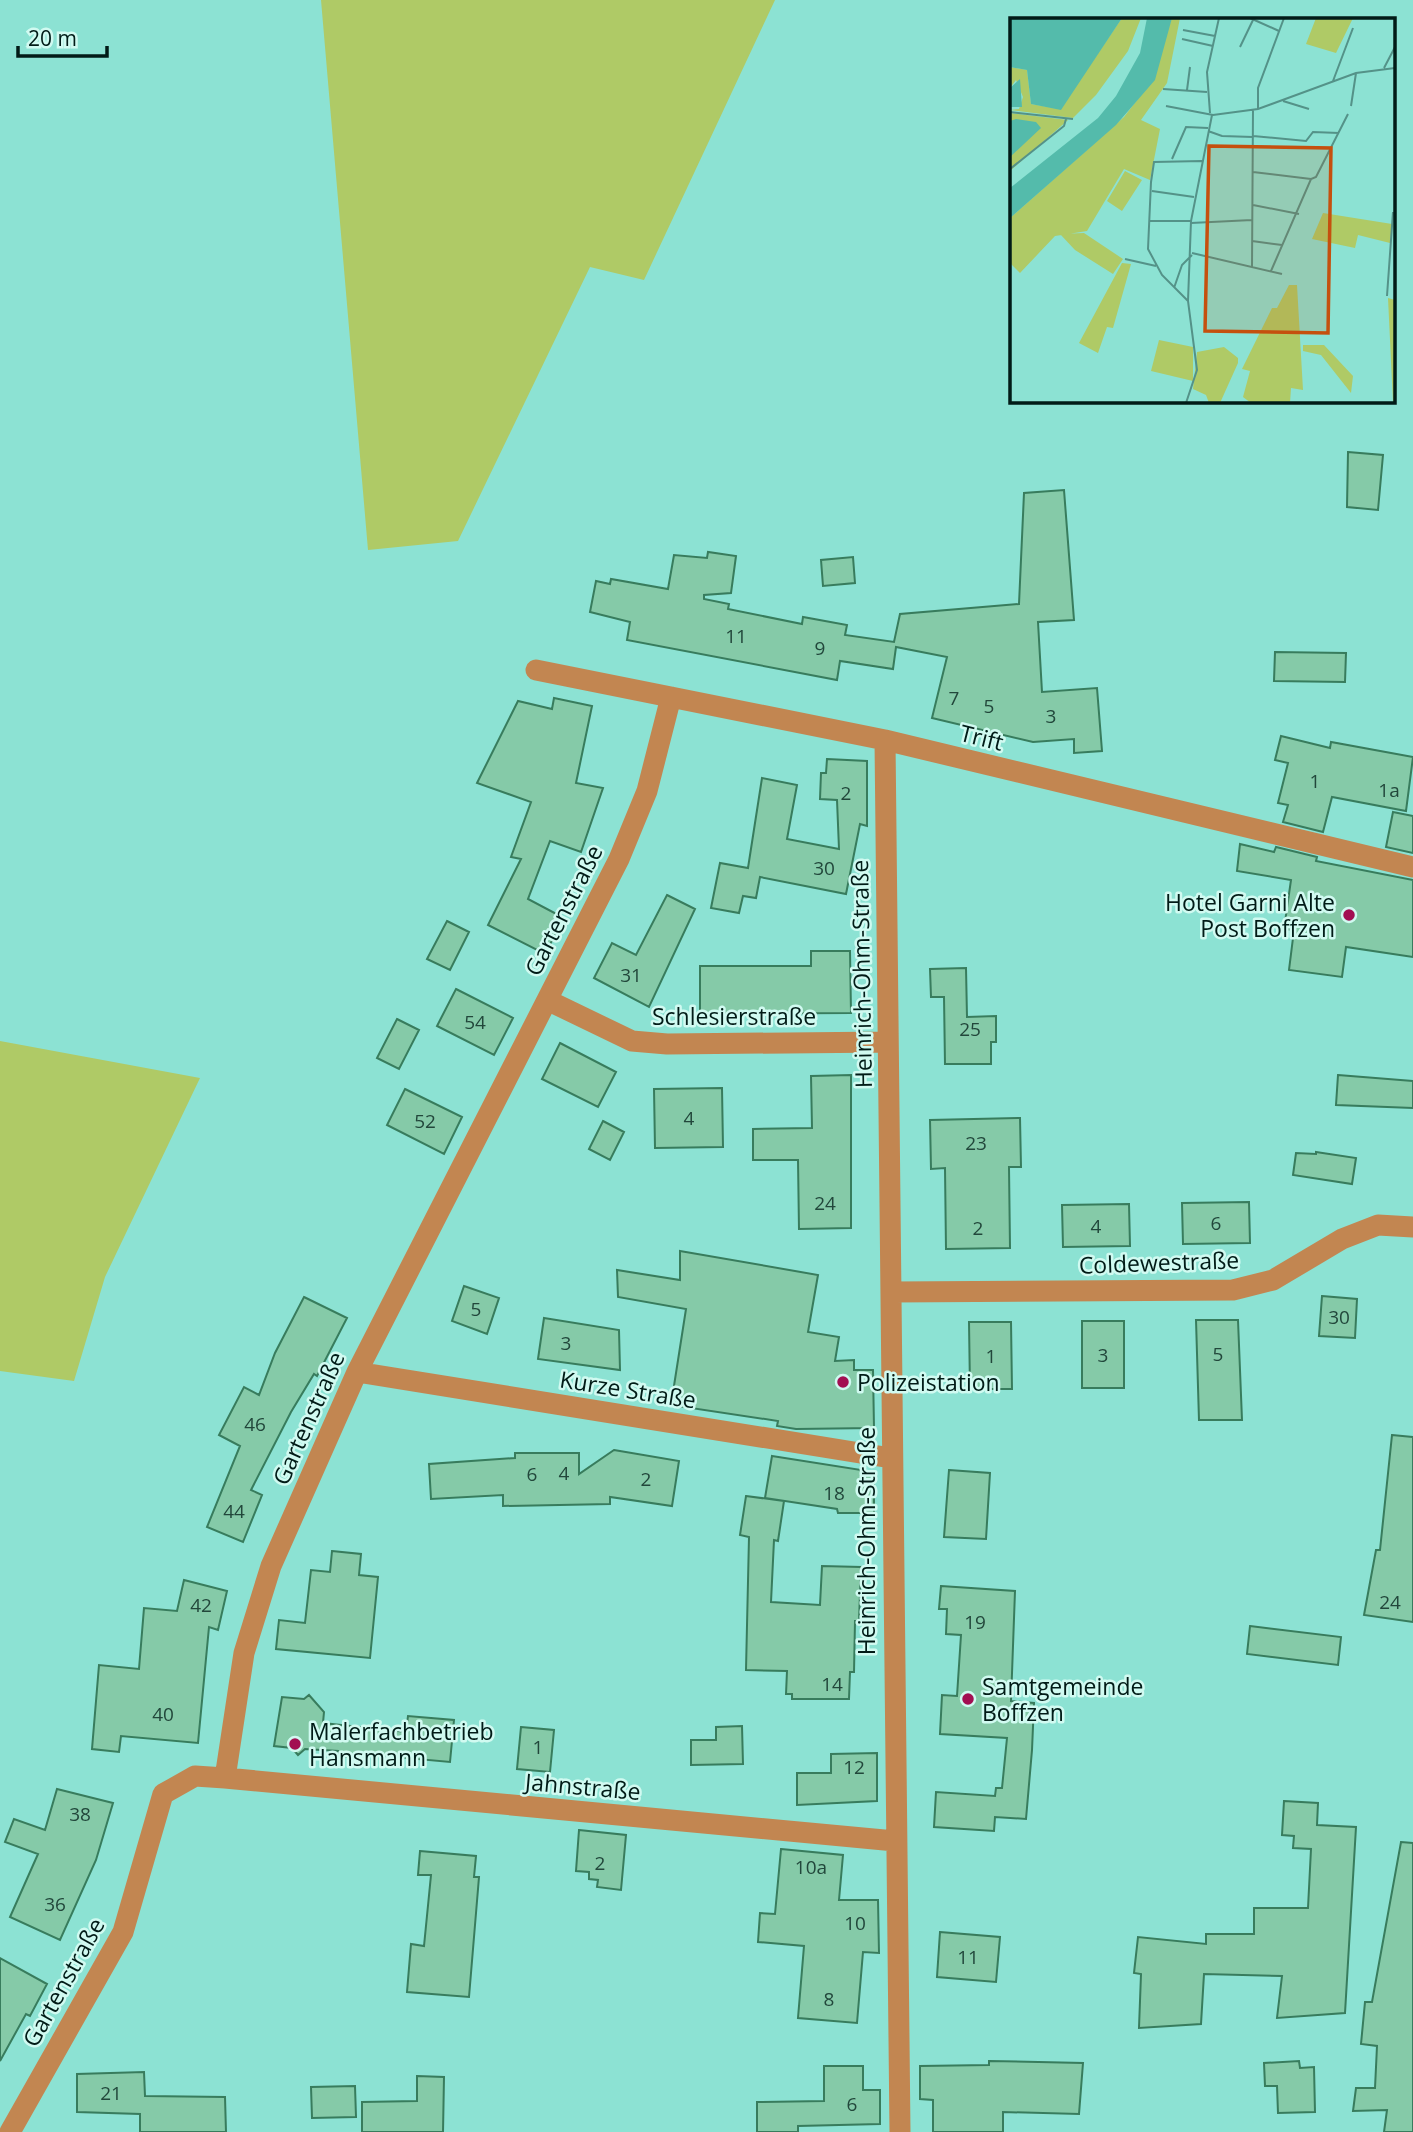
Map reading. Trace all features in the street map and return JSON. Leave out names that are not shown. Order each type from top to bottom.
[{"type":"street","name":"Trift","points":[[536,670],[885,740],[1413,867]]},
{"type":"street","name":"Gartenstraße","points":[[10,2132],[123,1932],[163,1794],[195,1776],[225,1778],[244,1653],[271,1566],[357,1372],[619,859],[647,791],[671,697]]},
{"type":"street","name":"Heinrich-Ohm-Straße","points":[[885,740],[900,2132]]},
{"type":"street","name":"Schlesierstraße","points":[[547,1000],[632,1041],[667,1044],[888,1042]]},
{"type":"street","name":"Coldewestraße","points":[[892,1292],[1233,1290],[1273,1280],[1342,1239],[1378,1225],[1413,1227]]},
{"type":"street","name":"Kurze Straße","points":[[357,1372],[891,1458]]},
{"type":"street","name":"Jahnstraße","points":[[225,1778],[895,1842]]},
{"type":"green space","points":[[321,0],[775,0],[644,280],[590,267],[458,541],[368,550]]},
{"type":"green space","points":[[0,1041],[200,1078],[105,1277],[74,1381],[0,1371]]},
{"type":"building","points":[[1348,452],[1383,455],[1378,510],[1347,507]]},
{"type":"building","points":[[1064,490],[1074,620],[1038,622],[1042,692],[1097,688],[1102,751],[1074,753],[1074,739],[1033,742],[932,718],[947,657],[896,647],[893,669],[840,661],[837,680],[627,640],[630,622],[590,612],[596,581],[610,584],[611,579],[668,589],[674,555],[707,558],[708,552],[736,556],[731,593],[704,595],[704,599],[729,604],[728,609],[802,624],[803,617],[847,625],[845,635],[894,642],[900,614],[1019,604],[1024,493]]},
{"type":"building","points":[[853,557],[855,583],[823,586],[821,560]]},
{"type":"building","points":[[1275,652],[1346,653],[1345,682],[1274,681]]},
{"type":"building","points":[[554,698],[592,706],[576,783],[603,788],[581,852],[550,841],[528,899],[564,918],[545,954],[488,925],[521,859],[511,857],[531,802],[477,783],[518,701],[552,709]]},
{"type":"building","points":[[1281,736],[1330,748],[1331,742],[1413,757],[1406,811],[1332,797],[1323,832],[1283,822],[1288,805],[1278,803],[1288,763],[1275,760]]},
{"type":"building","points":[[827,759],[867,761],[867,826],[860,824],[846,894],[760,877],[756,898],[743,896],[739,913],[711,908],[720,863],[748,868],[762,778],[797,785],[787,839],[839,849],[837,800],[820,799],[821,773],[826,773]]},
{"type":"building","points":[[1393,812],[1413,816],[1413,853],[1386,847]]},
{"type":"building","name":"Hotel Garni Alte Post Boffzen","points":[[1240,844],[1274,852],[1276,847],[1317,857],[1316,861],[1413,880],[1413,957],[1346,947],[1342,977],[1289,970],[1294,930],[1284,929],[1291,880],[1237,871]]},
{"type":"building","points":[[667,895],[695,909],[649,1007],[594,978],[612,943],[636,955]]},
{"type":"building","points":[[447,921],[469,932],[450,970],[427,959]]},
{"type":"building","points":[[811,951],[850,951],[851,1013],[700,1014],[700,966],[811,966]]},
{"type":"building","points":[[966,968],[967,1017],[996,1016],[996,1042],[991,1042],[991,1064],[945,1064],[944,997],[931,997],[930,969]]},
{"type":"building","points":[[456,989],[513,1018],[494,1055],[437,1026]]},
{"type":"building","points":[[397,1019],[419,1030],[399,1069],[377,1058]]},
{"type":"building","points":[[560,1043],[616,1072],[598,1107],[542,1079]]},
{"type":"building","points":[[851,1075],[851,1228],[799,1229],[798,1160],[753,1160],[753,1129],[812,1128],[811,1076]]},
{"type":"building","points":[[1338,1075],[1413,1081],[1413,1108],[1336,1105]]},
{"type":"building","points":[[722,1088],[723,1147],[655,1148],[654,1089]]},
{"type":"building","points":[[405,1089],[462,1117],[444,1154],[387,1125]]},
{"type":"building","points":[[1020,1118],[1021,1167],[1009,1167],[1010,1248],[946,1249],[945,1168],[931,1169],[930,1120]]},
{"type":"building","points":[[603,1121],[624,1132],[610,1160],[589,1149]]},
{"type":"building","points":[[1316,1152],[1356,1158],[1352,1184],[1293,1175],[1296,1153]]},
{"type":"building","points":[[1249,1202],[1250,1243],[1183,1244],[1182,1203]]},
{"type":"building","points":[[1129,1204],[1130,1246],[1063,1247],[1062,1205]]},
{"type":"building","points":[[680,1251],[818,1275],[808,1332],[839,1337],[835,1361],[854,1360],[854,1370],[873,1370],[874,1428],[796,1429],[777,1426],[778,1421],[671,1405],[686,1309],[618,1297],[617,1270],[680,1280]]},
{"type":"building","points":[[464,1286],[499,1298],[487,1334],[452,1321]]},
{"type":"building","points":[[1322,1296],[1357,1299],[1355,1338],[1319,1336]]},
{"type":"building","points":[[304,1297],[347,1318],[317,1376],[314,1374],[291,1412],[251,1490],[262,1495],[243,1542],[207,1527],[240,1446],[219,1435],[244,1387],[259,1395],[275,1353]]},
{"type":"building","points":[[544,1318],[619,1330],[620,1370],[538,1359]]},
{"type":"building","points":[[1196,1320],[1238,1320],[1242,1420],[1199,1420]]},
{"type":"building","points":[[1082,1321],[1124,1321],[1124,1388],[1082,1388]]},
{"type":"building","points":[[969,1322],[1011,1322],[1012,1389],[970,1389]]},
{"type":"building","points":[[1392,1435],[1413,1437],[1413,1622],[1364,1615],[1376,1550],[1380,1550]]},
{"type":"building","points":[[614,1450],[679,1461],[672,1506],[610,1497],[610,1504],[503,1506],[503,1495],[431,1499],[429,1464],[515,1458],[515,1453],[579,1453],[579,1474]]},
{"type":"building","points":[[772,1456],[874,1472],[874,1513],[838,1513],[837,1509],[765,1498]]},
{"type":"building","points":[[949,1470],[990,1473],[986,1539],[944,1537]]},
{"type":"building","points":[[746,1496],[784,1501],[778,1541],[774,1540],[771,1602],[820,1605],[822,1566],[861,1567],[859,1621],[855,1621],[854,1672],[850,1672],[849,1699],[792,1699],[792,1694],[786,1694],[787,1671],[746,1670],[749,1537],[740,1535]]},
{"type":"building","points":[[332,1551],[361,1554],[359,1575],[378,1577],[370,1658],[276,1649],[279,1620],[305,1623],[311,1570],[330,1572]]},
{"type":"building","points":[[184,1580],[227,1591],[218,1630],[209,1627],[198,1743],[121,1736],[119,1752],[92,1749],[99,1665],[139,1669],[144,1608],[177,1611]]},
{"type":"building","points":[[941,1586],[1015,1591],[1011,1701],[1034,1703],[1026,1819],[995,1817],[994,1831],[934,1827],[936,1792],[995,1796],[996,1788],[1002,1788],[1007,1738],[940,1734],[942,1695],[957,1696],[961,1635],[946,1634],[947,1609],[939,1609]]},
{"type":"building","points":[[1250,1626],[1341,1637],[1338,1665],[1247,1654]]},
{"type":"building","points":[[309,1695],[324,1712],[323,1723],[406,1732],[408,1716],[454,1720],[450,1762],[363,1754],[362,1758],[338,1756],[338,1751],[305,1749],[298,1755],[292,1748],[274,1746],[282,1697],[304,1699]]},
{"type":"building","points":[[742,1726],[743,1764],[691,1765],[691,1740],[716,1740],[716,1727]]},
{"type":"building","points":[[521,1727],[554,1730],[550,1772],[517,1769]]},
{"type":"building","points":[[877,1753],[877,1801],[797,1805],[797,1773],[831,1773],[831,1754]]},
{"type":"building","points":[[57,1789],[113,1803],[96,1860],[60,1940],[10,1917],[38,1854],[5,1842],[14,1819],[45,1830]]},
{"type":"building","points":[[1284,1801],[1318,1803],[1317,1825],[1356,1827],[1345,2013],[1277,2018],[1282,1976],[1204,1974],[1201,2024],[1139,2028],[1141,1974],[1134,1973],[1138,1937],[1206,1944],[1206,1934],[1254,1934],[1254,1908],[1308,1908],[1311,1849],[1293,1848],[1294,1836],[1282,1835]]},
{"type":"building","points":[[579,1830],[626,1835],[621,1890],[597,1887],[598,1880],[589,1879],[589,1872],[576,1871]]},
{"type":"building","points":[[1401,1842],[1413,1843],[1413,2132],[1384,2132],[1387,2110],[1353,2111],[1356,2088],[1375,2088],[1377,2046],[1361,2044],[1365,2002],[1372,2002]]},
{"type":"building","points":[[781,1849],[843,1855],[839,1900],[878,1900],[879,1953],[863,1952],[857,2023],[798,2018],[804,1946],[758,1942],[760,1913],[775,1914]]},
{"type":"building","points":[[420,1851],[476,1856],[474,1877],[479,1877],[469,1997],[407,1992],[411,1944],[424,1946],[431,1875],[418,1875]]},
{"type":"building","points":[[940,1932],[1000,1937],[996,1982],[937,1977]]},
{"type":"building","points":[[0,1958],[47,1984],[30,2016],[26,2014],[0,2061]]},
{"type":"building","points":[[989,2061],[1083,2063],[1079,2114],[1003,2112],[1003,2132],[933,2132],[933,2100],[920,2099],[920,2066],[989,2065]]},
{"type":"building","points":[[1299,2061],[1300,2068],[1314,2067],[1315,2112],[1278,2113],[1277,2086],[1265,2086],[1264,2063]]},
{"type":"building","points":[[824,2066],[863,2066],[863,2090],[880,2090],[880,2124],[798,2126],[798,2132],[757,2132],[757,2102],[824,2101]]},
{"type":"building","points":[[144,2072],[145,2096],[225,2097],[226,2132],[140,2132],[140,2114],[77,2112],[77,2074]]},
{"type":"building","points":[[417,2076],[444,2077],[443,2132],[362,2132],[362,2102],[417,2101]]},
{"type":"building","points":[[355,2086],[356,2117],[312,2118],[311,2087]]},
{"type":"place","name":"Hotel Garni Alte Post Boffzen","points":[[1349,915]]},
{"type":"place","name":"Polizeistation","points":[[843,1382]]},
{"type":"place","name":"Samtgemeinde Boffzen","points":[[968,1699]]},
{"type":"place","name":"Malerfachbetrieb Hansmann","points":[[295,1744]]}]
